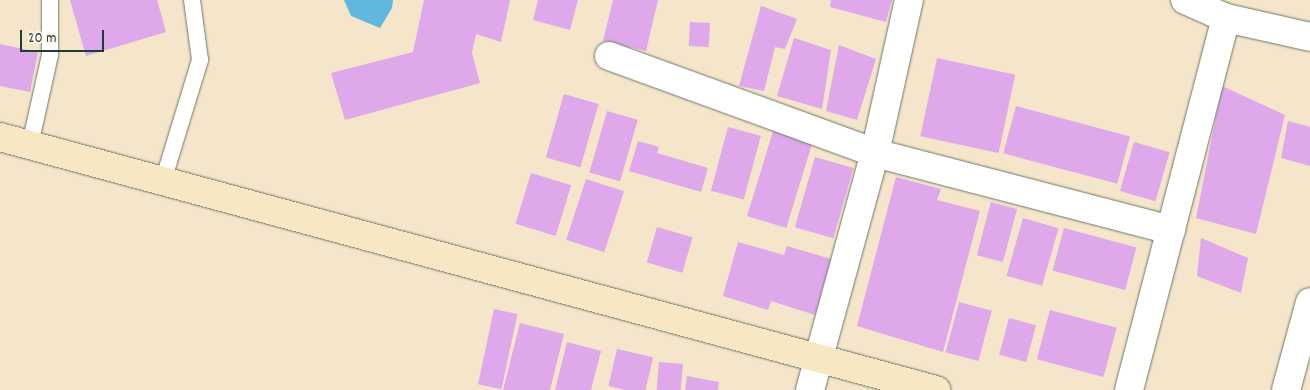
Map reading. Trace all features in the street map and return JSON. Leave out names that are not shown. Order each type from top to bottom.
[{"type":"main road","points":[[0,137],[817,360],[936,390]]},
{"type":"street","points":[[810,390],[875,153],[909,0]]},
{"type":"street","points":[[1184,0],[1226,18],[1310,37]]},
{"type":"street","points":[[1129,390],[1226,18]]},
{"type":"street","points":[[609,56],[875,153],[1171,230]]},
{"type":"street","points":[[1286,390],[1310,302]]},
{"type":"lane","points":[[30,145],[50,55],[50,0]]},
{"type":"lane","points":[[163,181],[200,60],[192,0]]},
{"type":"water","points":[[344,0],[393,0],[392,8],[380,28],[351,16]]},
{"type":"building","points":[[70,0],[157,0],[166,32],[86,56]]},
{"type":"building","points":[[424,0],[510,0],[501,42],[476,34],[472,53],[480,83],[345,120],[331,73],[413,52]]},
{"type":"building","points":[[538,0],[578,0],[570,30],[533,20]]},
{"type":"building","points":[[613,0],[658,0],[646,51],[603,41]]},
{"type":"building","points":[[831,0],[892,0],[886,22],[830,7]]},
{"type":"building","points":[[761,6],[797,19],[785,49],[775,47],[764,91],[739,86]]},
{"type":"building","points":[[690,22],[710,23],[709,47],[689,46]]},
{"type":"building","points":[[794,38],[831,50],[822,109],[777,96]]},
{"type":"building","points":[[0,44],[38,52],[30,92],[0,86]]},
{"type":"building","points":[[839,45],[876,59],[857,120],[826,111]]},
{"type":"building","points":[[937,58],[1015,75],[999,153],[920,136]]},
{"type":"building","points":[[1222,86],[1285,115],[1256,234],[1196,218]]},
{"type":"building","points":[[564,94],[599,104],[580,167],[546,157]]},
{"type":"building","points":[[1016,106],[1130,137],[1117,184],[1003,153]]},
{"type":"building","points":[[607,111],[638,120],[620,181],[589,173]]},
{"type":"building","points":[[1288,121],[1310,127],[1310,166],[1281,158]]},
{"type":"building","points":[[728,127],[761,136],[744,200],[711,191]]},
{"type":"building","points":[[774,128],[813,140],[786,228],[747,216]]},
{"type":"building","points":[[638,141],[659,147],[657,153],[708,168],[701,192],[629,171]]},
{"type":"building","points":[[1134,142],[1170,152],[1156,201],[1120,191]]},
{"type":"building","points":[[815,157],[853,168],[833,238],[795,227]]},
{"type":"building","points":[[531,173],[571,185],[556,236],[516,224]]},
{"type":"building","points":[[896,177],[941,189],[937,200],[980,211],[943,352],[857,326]]},
{"type":"building","points":[[586,179],[624,191],[604,252],[566,240]]},
{"type":"building","points":[[991,202],[1017,209],[1003,262],[977,255]]},
{"type":"building","points":[[1023,218],[1059,228],[1042,286],[1006,276]]},
{"type":"building","points":[[657,227],[693,237],[682,273],[647,263]]},
{"type":"building","points":[[1064,228],[1136,247],[1125,290],[1053,271]]},
{"type":"building","points":[[1201,238],[1248,258],[1241,293],[1197,276]]},
{"type":"building","points":[[738,242],[784,255],[787,246],[831,259],[815,315],[771,301],[768,310],[723,296]]},
{"type":"building","points":[[959,302],[992,311],[978,361],[946,352]]},
{"type":"building","points":[[494,309],[517,314],[501,389],[478,384]]},
{"type":"building","points":[[1050,310],[1117,328],[1103,377],[1037,359]]},
{"type":"building","points":[[1009,318],[1036,325],[1026,362],[999,355]]},
{"type":"building","points":[[520,323],[564,334],[550,390],[503,390]]},
{"type":"building","points":[[567,342],[601,351],[591,390],[555,390]]},
{"type":"building","points":[[617,349],[653,357],[646,390],[626,390],[608,386]]},
{"type":"building","points":[[659,362],[683,364],[681,390],[657,390]]},
{"type":"building","points":[[687,376],[719,382],[718,390],[685,390]]}]
